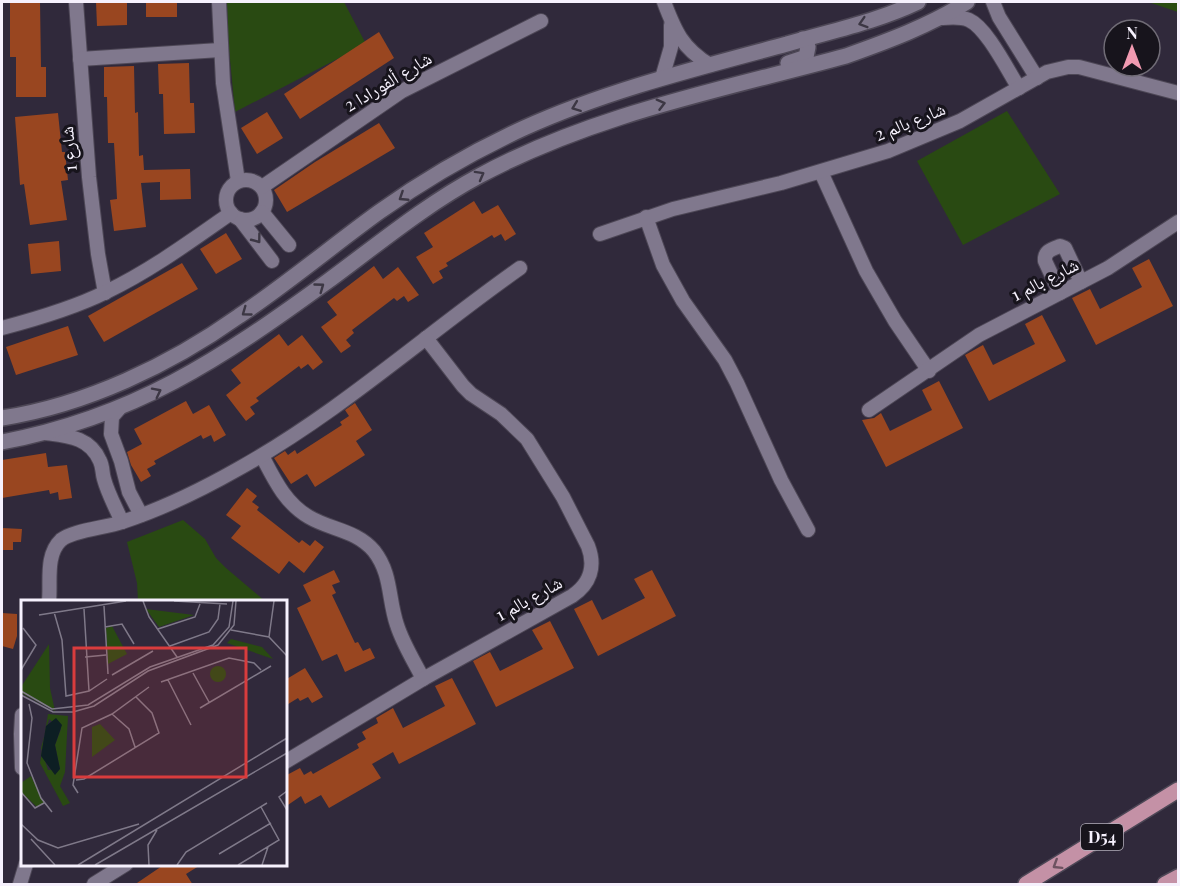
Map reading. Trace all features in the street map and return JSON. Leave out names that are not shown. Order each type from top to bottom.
[{"type":"main road","name":"D54","points":[[1026,885],[1179,790]]},
{"type":"main road","points":[[1165,885],[1179,877]]},
{"type":"street","name":"شارع 1","points":[[76,2],[95,234],[105,293]]},
{"type":"street","points":[[219,2],[220,50],[226,116],[238,181]]},
{"type":"street","points":[[662,78],[677,46],[676,32],[664,2]]},
{"type":"street","points":[[2,418],[43,409],[98,391],[172,357],[240,316],[381,211],[435,176],[554,115],[662,78],[876,20],[918,2]]},
{"type":"street","points":[[2,442],[45,433],[119,409],[181,380],[235,347],[455,190],[509,160],[610,119],[846,56],[940,18],[967,2]]},
{"type":"street","points":[[993,2],[999,17],[1037,78]]},
{"type":"street","points":[[980,28],[988,20],[999,17]]},
{"type":"street","points":[[940,18],[967,19],[980,28],[1019,88]]},
{"type":"street","name":"شارع ألفورادا 2","points":[[262,187],[402,91],[541,21]]},
{"type":"street","points":[[691,96],[734,79],[806,57],[808,47],[803,39]]},
{"type":"street","points":[[998,55],[1008,52],[1015,43]]},
{"type":"street","points":[[677,46],[710,65]]},
{"type":"street","points":[[80,59],[220,50]]},
{"type":"street","name":"شارع بالم 2","points":[[600,234],[673,209],[821,172],[877,155],[934,133],[1057,68],[1079,68],[1179,93]]},
{"type":"street","points":[[455,190],[454,182],[457,175],[478,160],[483,155],[484,149]]},
{"type":"street","points":[[821,172],[871,279],[928,371]]},
{"type":"street","points":[[2,328],[105,293],[236,216],[250,219],[262,212],[266,199],[262,187],[251,180],[238,181],[232,184],[226,196],[226,202],[236,216],[272,261]]},
{"type":"street","points":[[262,212],[289,245]]},
{"type":"street","points":[[646,217],[663,265],[683,300],[725,360],[781,480],[808,530]]},
{"type":"street","name":"شارع بالم 1","points":[[869,410],[979,335],[1081,282],[1134,252],[1179,222]]},
{"type":"street","points":[[1060,293],[1045,261],[1048,251],[1060,246],[1065,248],[1081,282]]},
{"type":"street","points":[[49,600],[52,556],[61,541],[77,533],[141,515],[197,491],[262,456],[336,405],[520,268]]},
{"type":"street","name":"شارع بالم 1","points":[[286,761],[423,679],[580,591],[591,575],[592,556],[562,497],[527,439],[511,422],[463,386],[426,338]]},
{"type":"street","points":[[119,409],[111,423],[111,434],[129,492],[141,515]]},
{"type":"street","points":[[45,433],[76,437],[83,440],[94,451],[102,466],[103,477],[122,522]]},
{"type":"street","points":[[94,451],[102,443],[114,445]]},
{"type":"street","points":[[262,456],[280,489],[293,506],[310,518],[354,534],[364,541],[380,559],[389,581],[397,625],[423,679]]},
{"type":"street","points":[[103,477],[115,479],[122,469]]},
{"type":"street","points":[[20,885],[26,865]]},
{"type":"street","points":[[94,885],[124,865]]},
{"type":"green space","points":[[227,2],[344,2],[366,44],[235,112]]},
{"type":"green space","points":[[1148,2],[1178,2],[1178,12]]},
{"type":"green space","points":[[1007,111],[1060,194],[963,245],[917,161]]},
{"type":"green space","points":[[183,520],[205,539],[216,558],[226,568],[264,600],[138,600],[137,583],[127,542]]},
{"type":"building","points":[[10,2],[40,2],[41,67],[46,67],[46,97],[16,97],[16,57],[10,57]]},
{"type":"building","points":[[96,2],[127,2],[127,25],[97,26]]},
{"type":"building","points":[[146,2],[177,2],[177,17],[146,17]]},
{"type":"building","points":[[379,32],[394,58],[300,119],[284,94]]},
{"type":"building","points":[[189,63],[190,103],[194,103],[195,133],[164,134],[163,94],[159,94],[158,64]]},
{"type":"building","points":[[134,66],[139,156],[143,155],[144,170],[190,169],[191,199],[160,200],[160,182],[141,183],[146,227],[114,231],[110,200],[117,199],[114,143],[108,143],[104,67]]},
{"type":"building","points":[[267,112],[283,138],[257,154],[241,128]]},
{"type":"building","points":[[58,113],[62,152],[65,152],[68,180],[61,181],[67,220],[30,225],[24,184],[20,185],[15,117]]},
{"type":"building","points":[[379,123],[395,148],[287,212],[274,190]]},
{"type":"building","points":[[474,201],[482,214],[498,205],[516,234],[505,241],[501,234],[494,238],[492,235],[446,263],[448,266],[439,271],[443,278],[433,284],[416,257],[433,247],[424,233]]},
{"type":"building","points":[[226,233],[242,259],[216,274],[200,249]]},
{"type":"building","points":[[59,241],[61,271],[31,274],[28,244]]},
{"type":"building","points":[[1149,259],[1173,306],[1096,345],[1072,298],[1090,289],[1100,309],[1142,287],[1132,268]]},
{"type":"building","points":[[182,263],[198,289],[104,342],[88,316]]},
{"type":"building","points":[[374,266],[383,279],[398,267],[419,295],[408,302],[404,296],[397,301],[394,298],[352,330],[354,333],[346,340],[351,346],[341,353],[321,327],[337,315],[327,302]]},
{"type":"building","points":[[1042,315],[1066,361],[989,401],[965,355],[983,345],[993,365],[1035,344],[1025,324]]},
{"type":"building","points":[[68,326],[78,355],[16,375],[6,347]]},
{"type":"building","points":[[279,334],[288,346],[302,335],[323,362],[313,370],[308,364],[301,369],[299,366],[256,398],[259,401],[250,407],[255,414],[246,421],[226,395],[241,383],[231,370]]},
{"type":"building","points":[[939,381],[963,428],[886,467],[862,420],[874,418],[881,413],[890,431],[932,410],[922,390]]},
{"type":"building","points":[[186,401],[193,414],[209,405],[226,435],[214,442],[211,435],[203,439],[201,435],[154,461],[156,464],[147,469],[151,476],[141,482],[131,465],[127,452],[142,444],[134,429]]},
{"type":"building","points":[[355,403],[372,430],[356,441],[365,455],[315,487],[307,474],[291,484],[274,458],[285,451],[288,455],[295,450],[297,454],[342,425],[340,422],[349,416],[345,410]]},
{"type":"building","points":[[46,453],[48,467],[67,465],[72,498],[59,500],[58,492],[50,494],[49,490],[2,498],[2,460]]},
{"type":"building","points":[[247,488],[257,496],[252,502],[259,507],[257,510],[299,543],[302,540],[310,546],[315,540],[324,547],[304,573],[289,561],[279,574],[231,538],[241,526],[226,515]]},
{"type":"building","points":[[2,528],[22,529],[21,542],[13,542],[13,550],[2,550]]},
{"type":"building","points":[[334,570],[340,582],[332,585],[336,593],[332,595],[355,643],[358,642],[363,651],[370,648],[375,658],[345,672],[337,654],[322,661],[297,608],[311,601],[303,585]]},
{"type":"building","points":[[652,570],[676,616],[598,656],[574,609],[592,600],[602,620],[645,598],[634,579]]},
{"type":"building","points":[[2,613],[17,614],[17,636],[13,649],[2,646]]},
{"type":"building","points":[[550,621],[574,668],[496,707],[473,661],[490,652],[500,671],[543,649],[532,630]]},
{"type":"building","points":[[305,668],[323,697],[312,703],[308,697],[300,701],[298,698],[286,705],[286,679]]},
{"type":"building","points":[[452,678],[476,724],[399,764],[393,752],[372,764],[381,778],[329,808],[321,795],[305,804],[301,796],[286,806],[286,775],[300,768],[304,775],[311,771],[313,774],[359,748],[357,744],[366,739],[362,732],[378,723],[376,718],[393,708],[403,728],[445,706],[435,686]]},
{"type":"building","points":[[164,865],[200,865],[186,874],[193,885],[134,885]]}]
